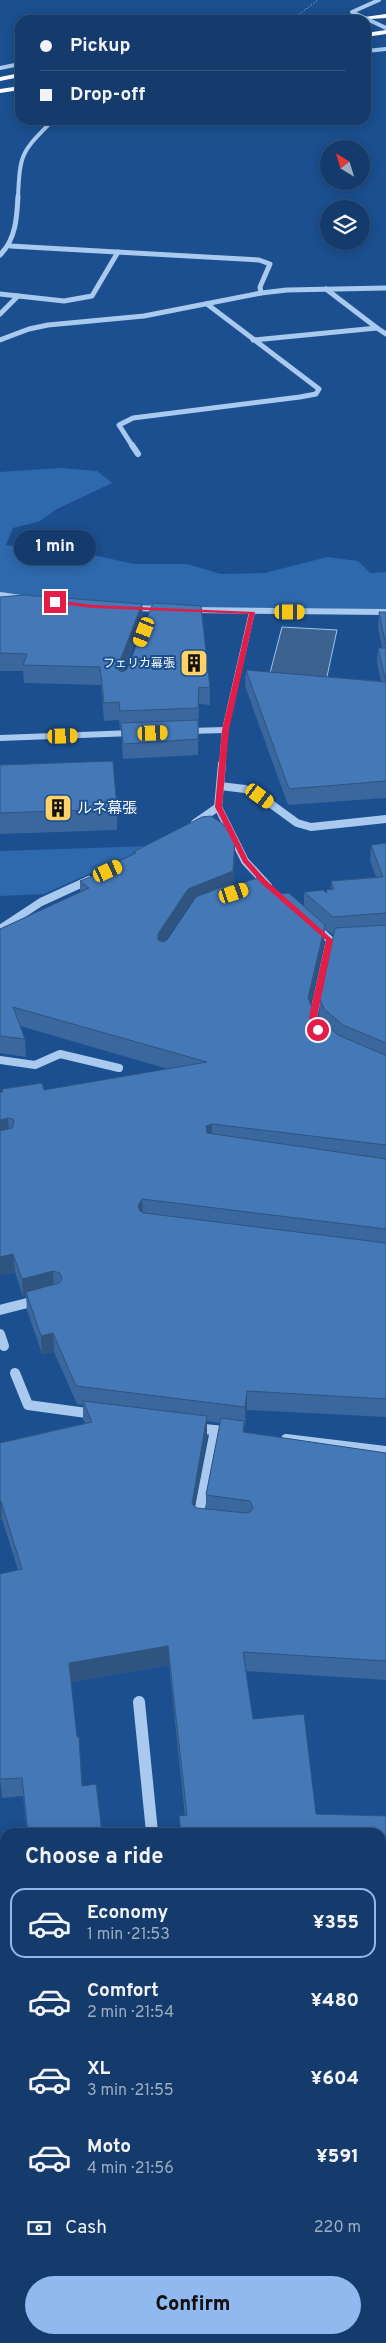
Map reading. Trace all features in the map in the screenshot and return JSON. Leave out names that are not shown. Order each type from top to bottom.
[{"type":"highway","points":[[371,18],[386,16]]},
{"type":"highway","points":[[371,28],[386,27]]},
{"type":"highway","points":[[371,34],[386,32]]},
{"type":"highway","points":[[371,42],[381,41]]},
{"type":"highway","points":[[0,79],[15,76]]},
{"type":"highway","points":[[0,83],[15,81]]},
{"type":"highway","points":[[0,92],[15,90]]},
{"type":"street","points":[[359,15],[352,12],[379,0]]},
{"type":"street","points":[[371,20],[386,27]]},
{"type":"street","points":[[371,50],[386,49]]},
{"type":"street","points":[[0,68],[15,65]]},
{"type":"street","points":[[0,255],[10,246],[17,203],[21,158],[27,147],[49,125]]},
{"type":"street","points":[[10,246],[259,260],[270,264],[260,286],[262,293]]},
{"type":"street","points":[[0,294],[64,301],[92,296],[118,252]]},
{"type":"street","points":[[0,340],[30,329],[48,325],[144,316],[262,293],[386,288]]},
{"type":"street","points":[[326,289],[386,334]]},
{"type":"street","points":[[0,314],[18,296]]},
{"type":"street","points":[[138,454],[119,425],[124,421],[133,418],[316,394],[319,389],[207,304]]},
{"type":"street","points":[[253,340],[386,327]]},
{"type":"street","points":[[0,334],[8,337]]},
{"type":"street","points":[[0,595],[28,598]]},
{"type":"street","points":[[127,608],[152,612],[172,609]]},
{"type":"street","points":[[182,610],[386,612]]},
{"type":"street","points":[[252,612],[226,730],[218,807],[245,860],[272,889]]},
{"type":"street","points":[[178,732],[226,730]]},
{"type":"street","points":[[0,738],[140,733]]},
{"type":"street","points":[[45,736],[46,746]]},
{"type":"street","points":[[220,786],[245,790],[260,796],[298,823],[311,827],[386,819]]},
{"type":"street","points":[[187,829],[218,807]]},
{"type":"street","points":[[0,929],[41,902],[99,875]]},
{"type":"street","points":[[256,885],[265,882]]},
{"type":"street","points":[[308,921],[330,940],[340,939]]},
{"type":"street","points":[[318,1030],[313,1017],[330,940]]},
{"type":"street","points":[[0,1060],[35,1065],[60,1054],[120,1068]]},
{"type":"street","points":[[0,1310],[46,1298]]},
{"type":"street","points":[[0,1334],[4,1346]]},
{"type":"street","points":[[15,1372],[28,1405],[106,1416]]},
{"type":"street","points":[[185,1426],[243,1434]]},
{"type":"street","points":[[208,1521],[198,1520],[215,1430]]},
{"type":"street","points":[[272,1437],[386,1451]]},
{"type":"street","points":[[139,1702],[152,1828]]},
{"type":"path","points":[[299,15],[318,0]]},
{"type":"shaded area","points":[[61,468],[97,471],[112,483],[57,509],[38,522],[13,528],[6,545],[98,556],[134,564],[187,564],[221,574],[265,573],[327,557],[358,561],[370,573],[386,572],[386,610],[105,610],[0,600],[0,472]]},
{"type":"shaded area","points":[[282,627],[337,630],[326,681],[269,677]]},
{"type":"shaded area","points":[[151,846],[44,894],[0,896],[0,851]]},
{"type":"building","points":[[24,595],[142,604],[118,666],[118,670],[123,672],[127,669],[153,603],[201,606],[210,688],[199,687],[198,708],[120,711],[119,702],[104,703],[100,667],[23,665],[27,654],[0,653],[0,597]]},
{"type":"building","points":[[379,612],[386,612],[386,646]]},
{"type":"building","points":[[378,648],[386,648],[386,682]]},
{"type":"building","points":[[246,670],[386,682],[386,781],[289,789]]},
{"type":"building","points":[[198,720],[198,739],[123,744],[121,723]]},
{"type":"building","points":[[113,761],[117,809],[0,813],[0,765]]},
{"type":"building","points":[[211,816],[232,830],[235,837],[233,871],[188,889],[158,934],[158,940],[163,942],[167,940],[196,897],[232,883],[232,886],[261,877],[280,894],[289,893],[325,925],[308,998],[315,1015],[338,1035],[386,1054],[386,1145],[212,1124],[206,1126],[207,1133],[386,1159],[386,1229],[142,1199],[138,1206],[140,1211],[144,1213],[386,1243],[386,1399],[247,1391],[245,1407],[76,1386],[53,1333],[41,1336],[26,1292],[59,1283],[62,1279],[60,1273],[53,1271],[22,1279],[13,1254],[0,1257],[0,1131],[12,1128],[14,1122],[13,1119],[8,1118],[0,1120],[0,1092],[3,1092],[2,1089],[42,1083],[44,1090],[207,1062],[13,1007],[25,1039],[0,1036],[0,929],[89,888],[80,881],[112,868],[109,866],[202,817]]},
{"type":"building","points":[[386,843],[386,913],[333,917],[304,892],[323,890],[327,893],[326,890],[334,889],[331,881],[383,877],[371,845]]},
{"type":"building","points":[[386,925],[386,1043],[343,1025],[324,1009],[320,999],[335,928]]},
{"type":"building","points":[[83,1401],[207,1416],[192,1504],[197,1508],[246,1513],[250,1512],[253,1508],[250,1501],[206,1495],[221,1418],[244,1421],[243,1432],[386,1453],[386,1661],[243,1652],[253,1719],[304,1714],[316,1814],[386,1816],[386,1828],[180,1828],[179,1816],[187,1815],[168,1646],[69,1663],[77,1737],[79,1737],[82,1786],[96,1784],[102,1828],[28,1828],[22,1778],[0,1779],[0,1574],[22,1569],[0,1501],[0,1443],[92,1422]]},
{"type":"place","name":"フェリカ幕張","points":[[194,663]]},
{"type":"place","name":"ルネ幕張","points":[[58,808]]},
{"type":"route","points":[[55,602],[92,606],[252,612],[226,730],[218,807],[245,860],[265,882],[330,940],[313,1017],[318,1030]]}]
